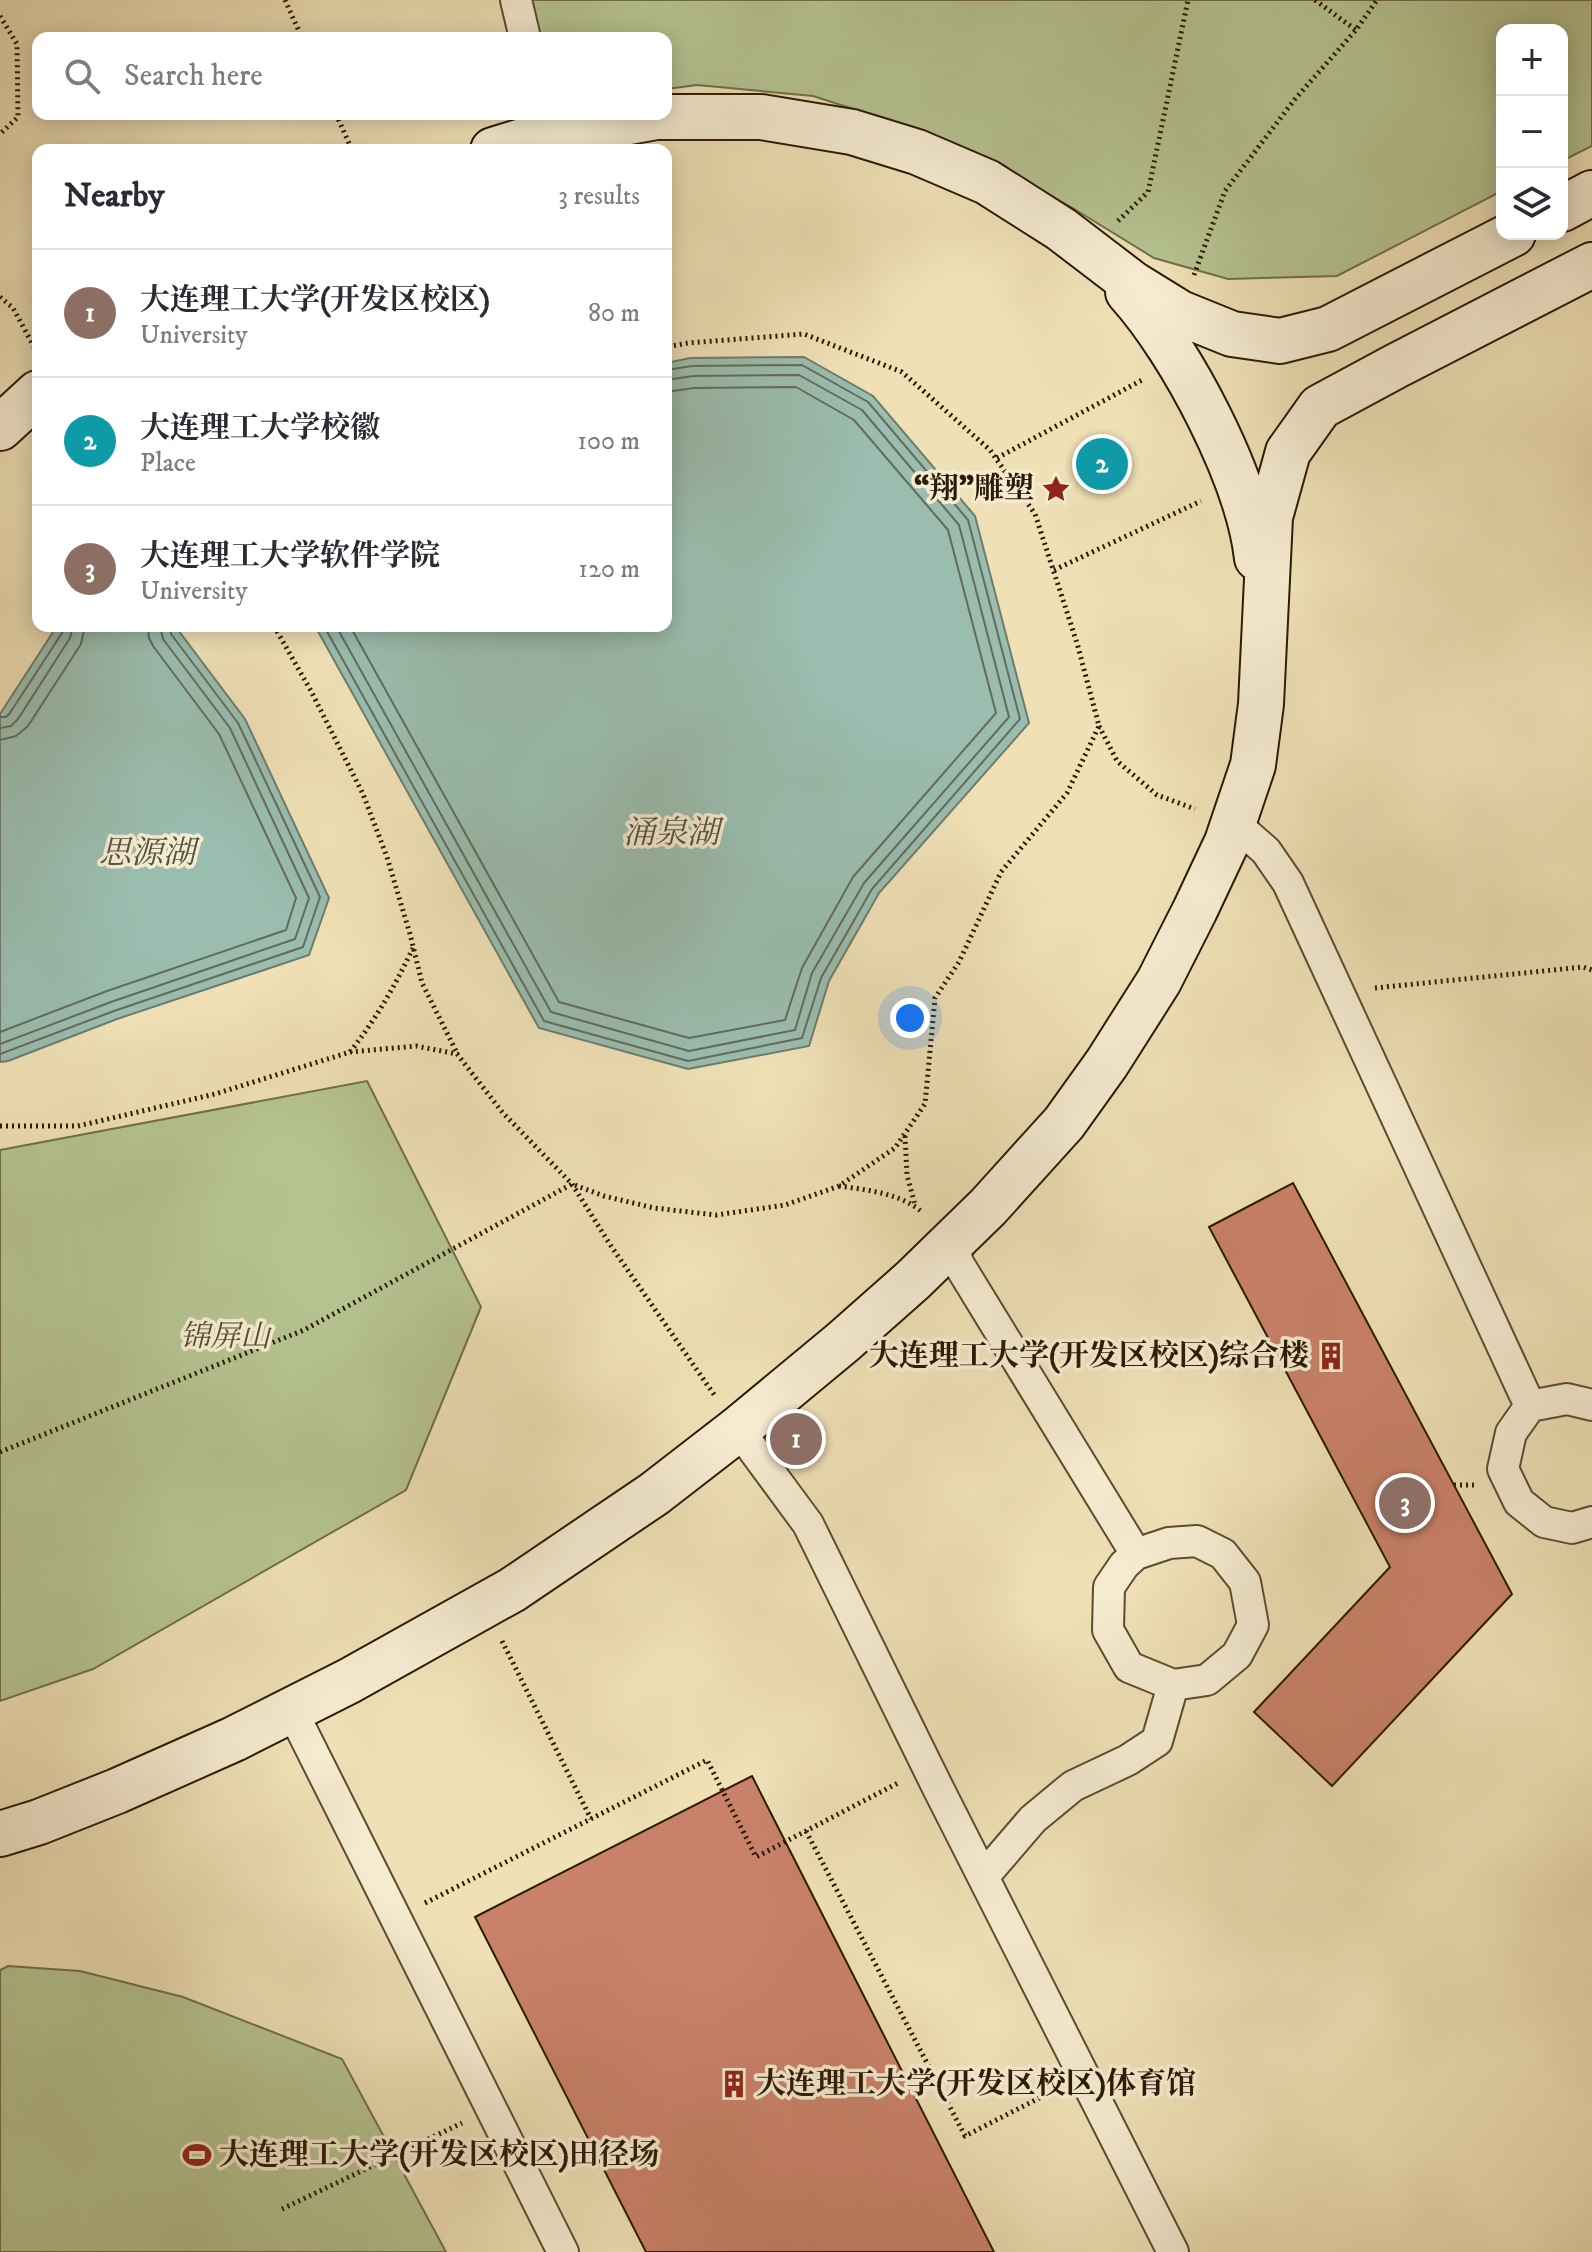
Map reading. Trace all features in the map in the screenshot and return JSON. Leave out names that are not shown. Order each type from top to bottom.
[{"type":"street","points":[[516,0],[524,32]]},
{"type":"street","points":[[672,117],[761,117],[852,132],[917,152],[987,182],[1061,229],[1133,284],[1180,313],[1232,334],[1280,341],[1328,329],[1501,240]]},
{"type":"street","points":[[505,144],[544,125],[614,120]]},
{"type":"street","points":[[1568,206],[1592,193]]},
{"type":"street","points":[[1088,249],[1146,313],[1197,395],[1240,483],[1256,548],[1264,623]]},
{"type":"street","points":[[0,1834],[117,1791],[292,1711],[484,1606],[585,1542],[738,1429],[843,1342],[988,1207],[1064,1123],[1107,1063],[1159,981],[1234,823],[1253,765],[1261,704],[1270,517],[1288,452],[1320,407],[1592,265]]},
{"type":"street","points":[[0,428],[32,399]]},
{"type":"street","points":[[1234,823],[1266,851],[1288,883],[1530,1406]]},
{"type":"street","points":[[953,1241],[958,1263],[1136,1554]]},
{"type":"street","points":[[1592,1405],[1567,1399],[1530,1406],[1511,1433],[1503,1469],[1519,1502],[1544,1522],[1572,1528],[1592,1522]]},
{"type":"street","points":[[738,1429],[808,1524],[1173,2252]]},
{"type":"street","points":[[1197,1541],[1223,1554],[1245,1582],[1253,1625],[1237,1655],[1207,1680],[1173,1685],[1129,1667],[1108,1630],[1109,1587],[1136,1554],[1169,1543],[1197,1541]]},
{"type":"street","points":[[984,1876],[1033,1819],[1073,1786],[1128,1760],[1157,1741],[1173,1685]]},
{"type":"street","points":[[292,1711],[563,2252]]},
{"type":"path","points":[[285,0],[299,32]]},
{"type":"path","points":[[1088,249],[1148,192],[1188,0]]},
{"type":"path","points":[[1315,0],[1356,30]]},
{"type":"path","points":[[1180,313],[1225,191],[1295,99],[1356,30],[1377,0]]},
{"type":"path","points":[[0,16],[17,44],[18,117],[0,134]]},
{"type":"path","points":[[339,120],[349,144]]},
{"type":"path","points":[[0,297],[13,308],[32,343]]},
{"type":"path","points":[[672,346],[804,334],[902,372],[990,450],[1035,514],[1077,643],[1099,726],[1117,761],[1157,795],[1234,823]]},
{"type":"path","points":[[997,458],[1177,361]]},
{"type":"path","points":[[1054,570],[1240,483]]},
{"type":"path","points":[[277,632],[363,794],[387,857],[422,983],[457,1054],[503,1113],[572,1184],[611,1246],[738,1429]]},
{"type":"path","points":[[0,1452],[304,1330],[572,1184],[604,1196],[654,1208],[716,1215],[785,1205],[839,1186],[895,1148],[925,1104],[935,998],[959,962],[1001,872],[1067,793],[1099,726]]},
{"type":"path","points":[[350,1052],[373,1023],[414,947]]},
{"type":"path","points":[[1338,992],[1583,967],[1592,970]]},
{"type":"path","points":[[0,1126],[78,1126],[215,1094],[350,1052],[416,1046],[457,1054]]},
{"type":"path","points":[[905,1134],[907,1175],[915,1206]]},
{"type":"path","points":[[839,1186],[881,1193],[915,1206],[953,1241]]},
{"type":"path","points":[[484,1606],[591,1819]]},
{"type":"path","points":[[395,1918],[707,1760],[756,1857],[928,1767]]},
{"type":"path","points":[[806,1831],[965,2136],[1084,2074]]},
{"type":"path","points":[[282,2209],[491,2109]]},
{"type":"green space","points":[[530,0],[1592,0],[1592,146],[1568,158],[1568,24],[1496,24],[1496,194],[1337,276],[1228,279],[1154,258],[1071,207],[995,166],[897,123],[813,96],[697,85],[672,88],[672,32],[538,32]]},
{"type":"green space","name":"锦屏山","points":[[367,1081],[481,1307],[406,1490],[93,1669],[0,1701],[0,1150]]},
{"type":"green space","name":"大连理工大学(开发区校区)田径场","points":[[8,1966],[80,1971],[183,1997],[342,2059],[446,2252],[0,2252],[0,1970]]},
{"type":"water","name":"涌泉湖","points":[[804,357],[873,396],[975,516],[1029,723],[879,893],[829,981],[809,1046],[688,1069],[539,1028],[318,632],[672,632],[672,362],[690,358]]},
{"type":"water","name":"思源湖","points":[[53,632],[180,632],[245,719],[329,898],[309,955],[0,1062],[0,714]]},
{"type":"building","name":"大连理工大学(开发区校区)综合楼","points":[[1293,1183],[1512,1594],[1332,1786],[1254,1712],[1390,1567],[1209,1227]]},
{"type":"building","name":"大连理工大学(开发区校区)体育馆","points":[[752,1776],[994,2252],[646,2252],[475,1917]]},
{"type":"place","name":"大连理工大学校徽","points":[[1102,464]]},
{"type":"place","name":"“翔”雕塑","points":[[1056,489]]},
{"type":"place","name":"大连理工大学(开发区校区)综合楼","points":[[1331,1356]]},
{"type":"place","name":"大连理工大学(开发区校区)","points":[[796,1439]]},
{"type":"place","name":"大连理工大学软件学院","points":[[1405,1503]]},
{"type":"place","name":"大连理工大学(开发区校区)体育馆","points":[[734,2084]]},
{"type":"place","name":"大连理工大学(开发区校区)田径场","points":[[197,2155]]}]
